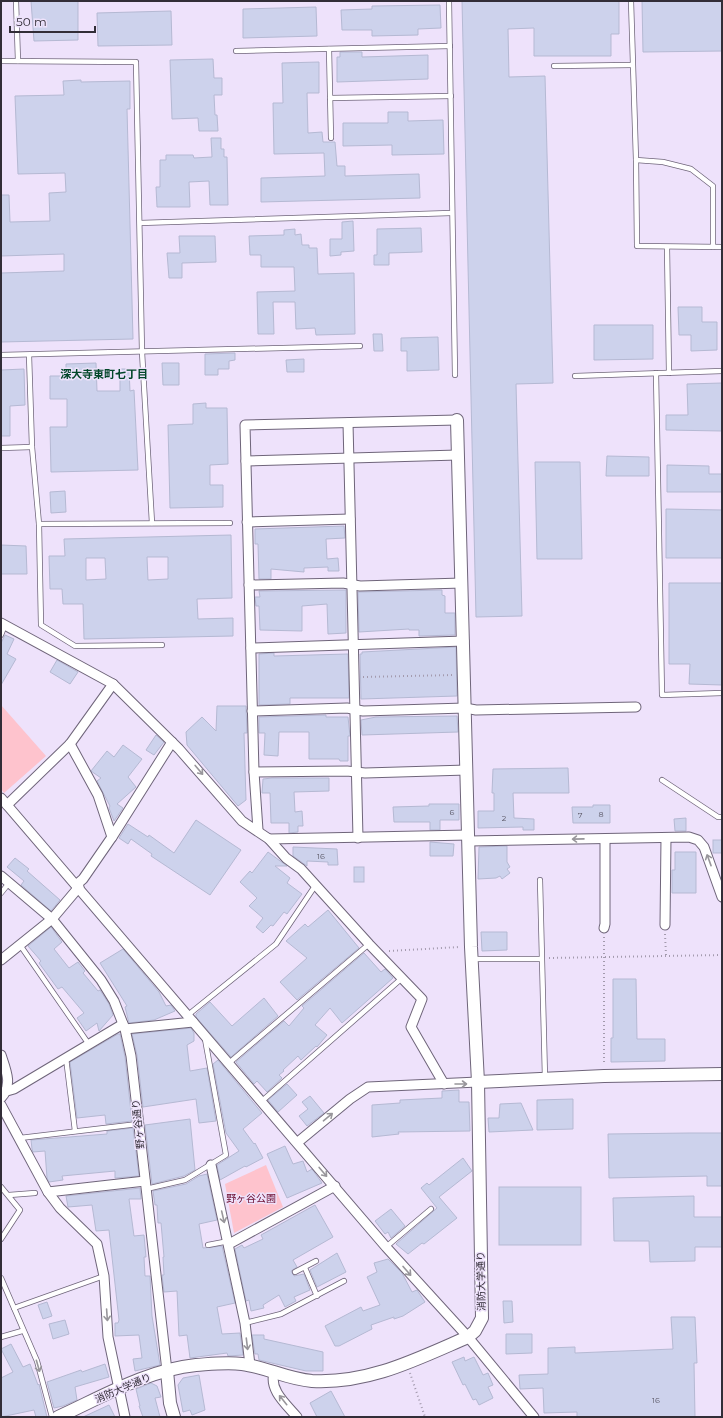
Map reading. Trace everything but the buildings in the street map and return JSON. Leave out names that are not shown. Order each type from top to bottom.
[{"type":"street","points":[[258,830],[252,711],[245,425],[457,420]]},
{"type":"street","name":"消防大学通り","points":[[66,1415],[120,1388],[146,1377],[194,1366],[230,1363],[250,1365],[272,1377],[332,1381],[370,1376],[407,1364],[468,1337],[475,1331],[482,1318],[478,1082],[471,947],[466,708],[457,420]]},
{"type":"street","points":[[348,423],[358,838]]},
{"type":"street","points":[[246,461],[458,455]]},
{"type":"street","points":[[247,522],[350,519]]},
{"type":"street","points":[[249,585],[462,583]]},
{"type":"street","points":[[3,624],[113,684],[172,742],[242,820],[269,839],[286,858],[301,869],[315,886],[422,1000],[411,1027],[444,1084]]},
{"type":"street","points":[[251,648],[464,641]]},
{"type":"street","points":[[113,684],[70,744],[4,802],[298,1142],[386,1247],[468,1337],[534,1417]]},
{"type":"street","points":[[252,711],[347,708],[363,711],[466,708],[476,710],[636,707]]},
{"type":"street","points":[[1,960],[52,920],[112,837],[172,742]]},
{"type":"street","points":[[70,744],[98,795],[112,837]]},
{"type":"street","points":[[254,772],[467,770]]},
{"type":"street","points":[[269,839],[605,839],[689,837],[698,840],[704,847],[722,897]]},
{"type":"street","points":[[665,925],[666,838]]},
{"type":"street","points":[[604,928],[606,924],[605,839]]},
{"type":"street","name":"野ヶ谷通り","points":[[1,876],[52,920],[101,980],[114,1001],[124,1026],[131,1056],[170,1402],[174,1417]]},
{"type":"street","points":[[4,1094],[66,1058],[88,1043],[124,1026],[191,1018]]},
{"type":"street","points":[[1,1055],[8,1077],[4,1094]]},
{"type":"street","points":[[298,1142],[368,1087],[604,1076],[722,1074]]},
{"type":"street","points":[[1,1105],[48,1192],[60,1208],[97,1244],[104,1276],[108,1337],[125,1417]]},
{"type":"street","points":[[212,1165],[245,1323],[250,1365]]},
{"type":"street","points":[[48,1192],[145,1185]]},
{"type":"street","points":[[229,1243],[335,1186]]},
{"type":"street","points":[[272,1377],[276,1391],[297,1417]]},
{"type":"lane","points":[[16,1],[18,61]]},
{"type":"lane","points":[[448,1],[451,96],[451,213],[455,375]]},
{"type":"lane","points":[[631,1],[637,246],[722,246]]},
{"type":"lane","points":[[236,51],[450,46]]},
{"type":"lane","points":[[329,49],[331,138]]},
{"type":"lane","points":[[1,61],[136,62],[142,352],[152,523]]},
{"type":"lane","points":[[554,66],[632,65]]},
{"type":"lane","points":[[330,98],[451,96]]},
{"type":"lane","points":[[636,160],[663,162],[691,169],[713,186],[713,247]]},
{"type":"lane","points":[[140,223],[451,213]]},
{"type":"lane","points":[[667,247],[669,373]]},
{"type":"lane","points":[[1,355],[360,346]]},
{"type":"lane","points":[[29,355],[32,447],[39,524],[42,625],[76,646],[162,645]]},
{"type":"lane","points":[[576,376],[722,371]]},
{"type":"lane","points":[[656,373],[662,695],[722,693]]},
{"type":"lane","points":[[1,448],[32,447]]},
{"type":"lane","points":[[39,524],[230,523]]},
{"type":"lane","points":[[1,634],[3,624]]},
{"type":"lane","points":[[662,780],[718,817],[722,817]]},
{"type":"lane","points":[[540,880],[545,1079]]},
{"type":"lane","points":[[1,893],[9,883]]},
{"type":"lane","points":[[191,1018],[276,944],[315,886]]},
{"type":"lane","points":[[229,1063],[369,944]]},
{"type":"lane","points":[[20,945],[88,1043]]},
{"type":"lane","points":[[472,959],[541,958]]},
{"type":"lane","points":[[262,1101],[401,979]]},
{"type":"lane","points":[[145,1185],[186,1180],[212,1165],[226,1154],[204,1033]]},
{"type":"lane","points":[[66,1058],[75,1131]]},
{"type":"lane","points":[[20,1138],[138,1124]]},
{"type":"lane","points":[[1,1188],[20,1210],[1,1239]]},
{"type":"lane","points":[[8,1196],[35,1193]]},
{"type":"lane","points":[[386,1247],[430,1209]]},
{"type":"lane","points":[[208,1245],[229,1243]]},
{"type":"lane","points":[[294,1272],[305,1268],[316,1261]]},
{"type":"lane","points":[[305,1268],[317,1296]]},
{"type":"lane","points":[[14,1308],[104,1276]]},
{"type":"lane","points":[[1,1278],[22,1331],[38,1361],[52,1417]]},
{"type":"lane","points":[[245,1323],[281,1314],[344,1281]]},
{"type":"lane","points":[[1,1337],[22,1331]]},
{"type":"path","points":[[354,678],[465,675]]},
{"type":"path","points":[[665,925],[666,956]]},
{"type":"path","points":[[604,928],[604,1076]]},
{"type":"path","points":[[376,951],[471,947]]},
{"type":"path","points":[[541,958],[722,955]]},
{"type":"path","points":[[407,1364],[425,1417]]},
{"type":"green space","points":[[1,705],[46,756],[4,793],[1,789]]},
{"type":"green space","name":"野ヶ谷公園","points":[[266,1165],[283,1207],[234,1233],[225,1184]]},
{"type":"district","name":"深大寺東町七丁目","points":[[104,374]]}]
